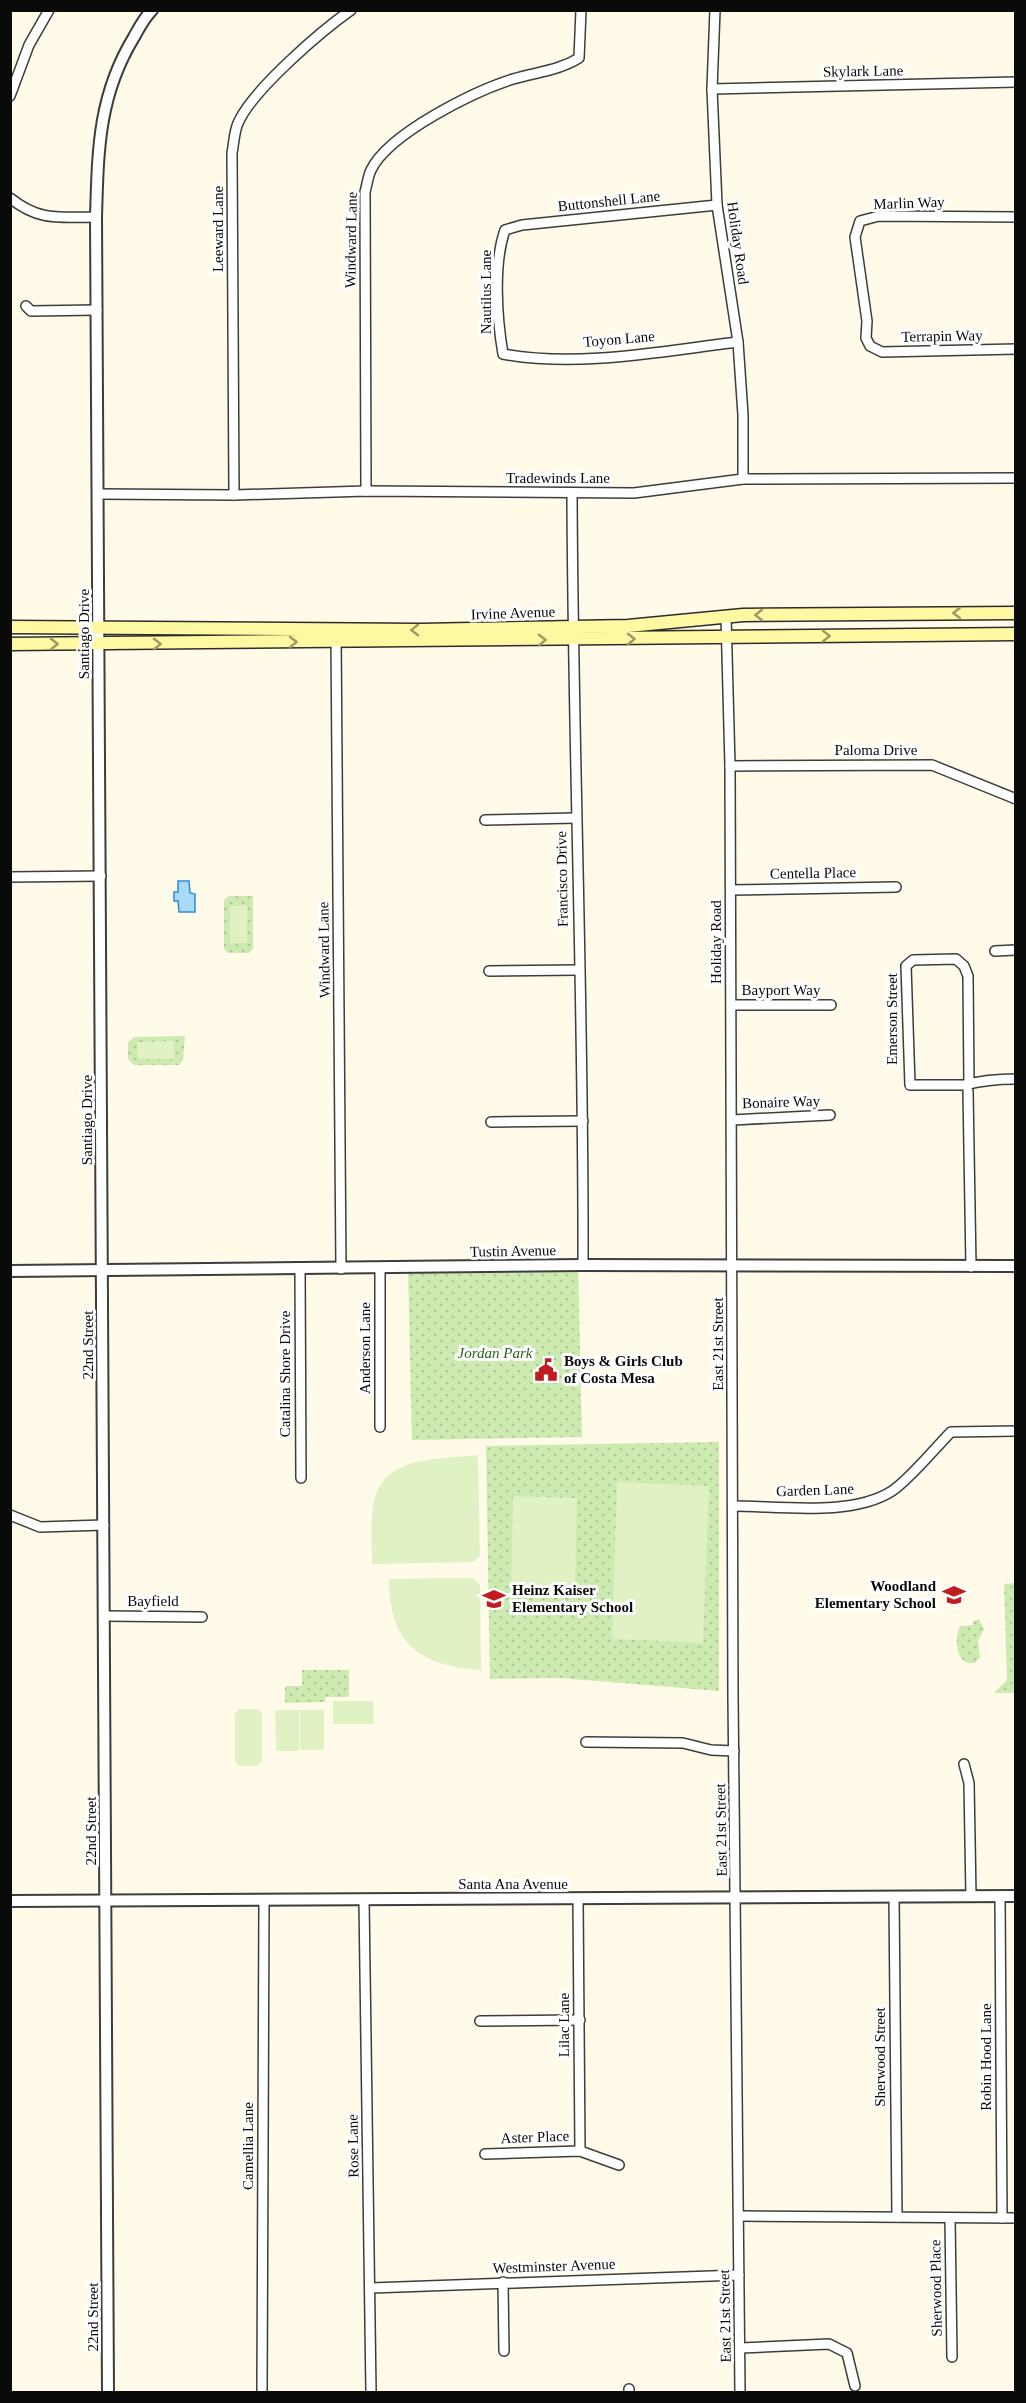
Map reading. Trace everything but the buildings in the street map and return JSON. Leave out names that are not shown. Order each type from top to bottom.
[{"type":"main road","name":"Irvine Avenue","points":[[10,644],[98,645],[572,626],[651,625],[726,616],[1016,613]]},
{"type":"main road","name":"Irvine Avenue","points":[[10,627],[336,637],[573,639],[1016,634]]},
{"type":"street","points":[[10,96],[29,45],[48,10]]},
{"type":"street","name":"Santiago Drive","points":[[103,1270],[96,217],[99,132],[108,91],[126,51],[152,10]]},
{"type":"street","name":"Leeward Lane","points":[[234,495],[232,153],[238,122],[255,97],[313,40],[351,10]]},
{"type":"street","name":"Windward Lane","points":[[366,491],[364,192],[371,169],[414,128],[464,97],[514,78],[565,67],[579,58],[581,10]]},
{"type":"street","name":"Holiday Road","points":[[715,10],[712,89],[717,205],[738,342],[743,415],[743,479]]},
{"type":"street","name":"Skylark Lane","points":[[712,89],[1016,82]]},
{"type":"street","points":[[10,198],[27,211],[39,216],[96,217]]},
{"type":"street","name":"Buttonshell Lane","points":[[505,230],[522,225],[717,205]]},
{"type":"street","name":"Marlin Way","points":[[870,346],[866,338],[867,314],[855,237],[860,221],[879,216],[1016,217]]},
{"type":"street","name":"Nautilus Lane","points":[[503,354],[499,332],[499,246],[505,230]]},
{"type":"street","points":[[26,306],[31,311],[97,310]]},
{"type":"street","name":"Toyon Lane","points":[[503,354],[525,358],[595,358],[738,342]]},
{"type":"street","name":"Terrapin Way","points":[[870,346],[882,352],[912,349],[1016,349]]},
{"type":"street","name":"Tradewinds Lane","points":[[99,494],[234,495],[366,491],[634,493],[743,479],[1016,478]]},
{"type":"street","name":"Francisco Drive","points":[[572,494],[572,626],[583,1121],[583,1265]]},
{"type":"street","name":"Holiday Road","points":[[726,616],[730,766],[734,1267]]},
{"type":"street","name":"Windward Lane","points":[[336,637],[341,1269]]},
{"type":"street","name":"Paloma Drive","points":[[730,766],[932,765],[1016,799]]},
{"type":"street","points":[[485,820],[576,818]]},
{"type":"street","points":[[10,877],[101,876]]},
{"type":"street","name":"Centella Place","points":[[731,890],[896,887]]},
{"type":"street","points":[[995,951],[1016,950]]},
{"type":"street","name":"Emerson Street","points":[[968,1088],[913,1086],[908,1081],[906,966],[913,960],[956,959],[964,966],[968,976],[971,1267]]},
{"type":"street","points":[[489,971],[579,970]]},
{"type":"street","name":"Bayport Way","points":[[731,1005],[831,1005]]},
{"type":"street","points":[[968,1088],[985,1079],[1016,1079]]},
{"type":"street","name":"Bonaire Way","points":[[732,1120],[830,1115]]},
{"type":"street","points":[[490,1122],[583,1121]]},
{"type":"street","name":"Tustin Avenue","points":[[10,1271],[380,1269],[583,1265],[1016,1266]]},
{"type":"street","name":"East 21st Street","points":[[734,1267],[734,1751],[741,2216],[740,2392]]},
{"type":"street","name":"Catalina Shore Drive","points":[[300,1269],[301,1478]]},
{"type":"street","name":"Anderson Lane","points":[[380,1269],[380,1427]]},
{"type":"street","name":"22nd Street","points":[[103,1270],[108,2392]]},
{"type":"street","name":"Garden Lane","points":[[734,1506],[830,1507],[865,1502],[892,1491],[951,1432],[1016,1431]]},
{"type":"street","points":[[10,1515],[40,1527],[104,1525]]},
{"type":"street","name":"Bayfield","points":[[105,1616],[202,1617]]},
{"type":"street","points":[[586,1742],[683,1743],[711,1750],[734,1751]]},
{"type":"street","points":[[964,1764],[969,1783],[971,1896]]},
{"type":"street","name":"Robin Hood Lane","points":[[1000,1896],[1002,2218]]},
{"type":"street","name":"Santa Ana Avenue","points":[[10,1901],[1016,1896]]},
{"type":"street","name":"Sherwood Street","points":[[894,1897],[897,2217]]},
{"type":"street","name":"Lilac Lane","points":[[578,1899],[580,2151]]},
{"type":"street","name":"Camellia Lane","points":[[262,2392],[264,1900]]},
{"type":"street","name":"Rose Lane","points":[[364,1900],[371,2392]]},
{"type":"street","points":[[480,2020],[579,2020]]},
{"type":"street","name":"Aster Place","points":[[485,2154],[580,2151],[619,2165]]},
{"type":"street","points":[[741,2216],[1016,2218]]},
{"type":"street","name":"Sherwood Place","points":[[950,2218],[952,2357]]},
{"type":"street","name":"Westminster Avenue","points":[[371,2288],[739,2276]]},
{"type":"street","points":[[503,2282],[504,2351]]},
{"type":"street","points":[[741,2348],[829,2344],[847,2353],[855,2386]]},
{"type":"green space","points":[[229,896],[253,896],[253,949],[249,953],[228,953],[224,949],[224,900]]},
{"type":"green space","points":[[230,906],[247,906],[247,943],[230,943]]},
{"type":"green space","points":[[185,1036],[183,1059],[179,1065],[134,1065],[128,1059],[128,1043],[134,1037]]},
{"type":"green space","points":[[174,1041],[174,1059],[138,1059],[137,1042]]},
{"type":"green space","name":"Jordan Park","points":[[578,1266],[582,1437],[412,1440],[408,1269]]},
{"type":"green space","points":[[719,1442],[719,1691],[560,1678],[490,1679],[486,1446]]},
{"type":"green space","points":[[478,1455],[480,1556],[473,1562],[372,1564],[373,1508],[378,1490],[387,1478],[398,1469],[413,1463]]},
{"type":"green space","points":[[617,1482],[709,1486],[703,1643],[612,1639]]},
{"type":"green space","points":[[513,1496],[577,1498],[575,1596],[511,1595]]},
{"type":"green space","points":[[473,1578],[480,1585],[481,1670],[440,1663],[412,1647],[402,1635],[390,1601],[389,1579]]},
{"type":"green space","points":[[1015,1583],[1015,1693],[994,1693],[1007,1680],[1004,1584]]},
{"type":"green space","points":[[979,1619],[984,1629],[978,1641],[980,1657],[975,1663],[968,1663],[963,1660],[958,1650],[958,1631],[960,1626],[973,1625],[973,1621]]},
{"type":"green space","points":[[302,1670],[349,1670],[349,1697],[325,1697],[325,1702],[285,1703],[285,1686],[302,1686]]},
{"type":"green space","points":[[333,1701],[373,1701],[374,1724],[333,1724]]},
{"type":"green space","points":[[239,1709],[258,1709],[262,1714],[262,1761],[257,1766],[239,1766],[235,1761],[235,1714]]},
{"type":"green space","points":[[275,1710],[299,1710],[299,1751],[276,1751]]},
{"type":"green space","points":[[300,1710],[324,1710],[324,1750],[300,1750]]},
{"type":"water","points":[[178,881],[189,881],[190,893],[195,894],[195,912],[179,912],[178,901],[174,901],[174,892],[178,892]]},
{"type":"place","name":"Boys & Girls Club of Costa Mesa","points":[[546,1370]]},
{"type":"place","name":"Woodland Elementary School","points":[[954,1595]]},
{"type":"place","name":"Heinz Kaiser Elementary School","points":[[494,1599]]}]
